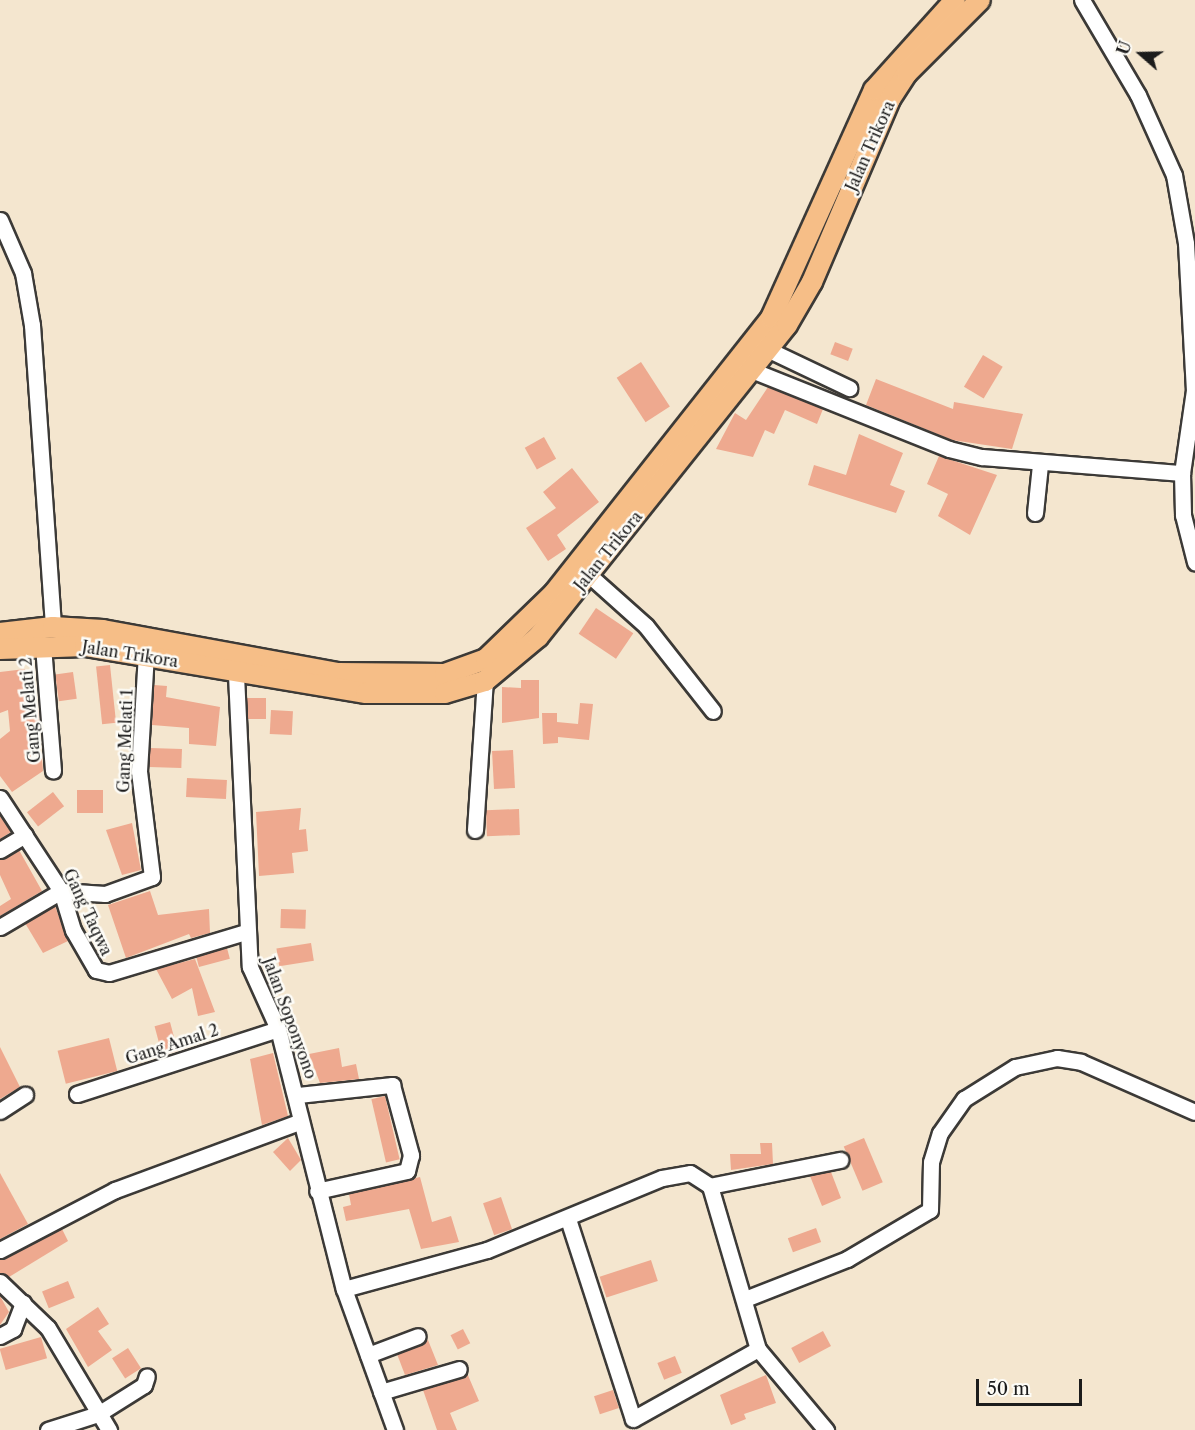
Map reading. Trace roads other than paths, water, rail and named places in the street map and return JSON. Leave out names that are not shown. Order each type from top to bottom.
[{"type":"main road","name":"Jalan Trikora","points":[[0,649],[43,646],[146,654],[236,675],[407,694],[445,693],[485,681],[538,637],[589,575],[621,521],[771,318],[874,90],[955,0]]},
{"type":"main road","name":"Jalan Trikora","points":[[0,633],[53,627],[104,630],[301,669],[445,674],[467,669],[505,645],[621,521],[769,350],[812,282],[890,99],[907,73],[980,0]]},
{"type":"street","points":[[1082,0],[1138,95],[1174,175],[1186,243],[1194,390],[1182,473],[1183,515],[1195,562]]},
{"type":"street","points":[[0,220],[23,273],[32,325],[53,627]]},
{"type":"street","points":[[769,350],[849,388]]},
{"type":"street","points":[[754,370],[949,449],[1040,465],[1182,473]]},
{"type":"street","points":[[1035,513],[1040,465]]},
{"type":"street","points":[[589,575],[646,626],[713,711]]},
{"type":"street","name":"Gang Melati 2","points":[[43,646],[53,771]]},
{"type":"street","name":"Gang Melati 1","points":[[61,891],[105,894],[152,877],[139,771],[146,654]]},
{"type":"street","name":"Jalan Soponyono","points":[[236,675],[246,932],[250,967],[278,1029],[298,1095],[299,1122],[344,1289],[394,1430]]},
{"type":"street","points":[[475,830],[485,681]]},
{"type":"street","name":"Gang Taqwa","points":[[0,798],[61,891],[83,951],[96,970],[103,972],[246,932]]},
{"type":"street","points":[[0,850],[25,835]]},
{"type":"street","points":[[0,927],[61,891]]},
{"type":"street","name":"Gang Amal 2","points":[[77,1094],[278,1029]]},
{"type":"street","points":[[745,1299],[847,1260],[930,1210],[931,1162],[940,1133],[964,1099],[1015,1067],[1057,1058],[1081,1062],[1195,1112]]},
{"type":"street","points":[[298,1095],[392,1084],[411,1155],[407,1171],[317,1191]]},
{"type":"street","points":[[0,1111],[25,1095]]},
{"type":"street","points":[[0,1250],[115,1190],[299,1122]]},
{"type":"street","points":[[710,1186],[840,1160]]},
{"type":"street","points":[[344,1289],[487,1250],[568,1220],[681,1173],[703,1178],[710,1186],[758,1349],[826,1430]]},
{"type":"street","points":[[568,1220],[633,1424],[758,1349]]},
{"type":"street","points":[[0,1282],[48,1328],[109,1430]]},
{"type":"street","points":[[0,1336],[13,1329],[23,1303]]},
{"type":"street","points":[[368,1355],[418,1336]]},
{"type":"street","points":[[381,1392],[459,1369]]},
{"type":"street","points":[[48,1430],[98,1414],[144,1385],[147,1376]]}]
